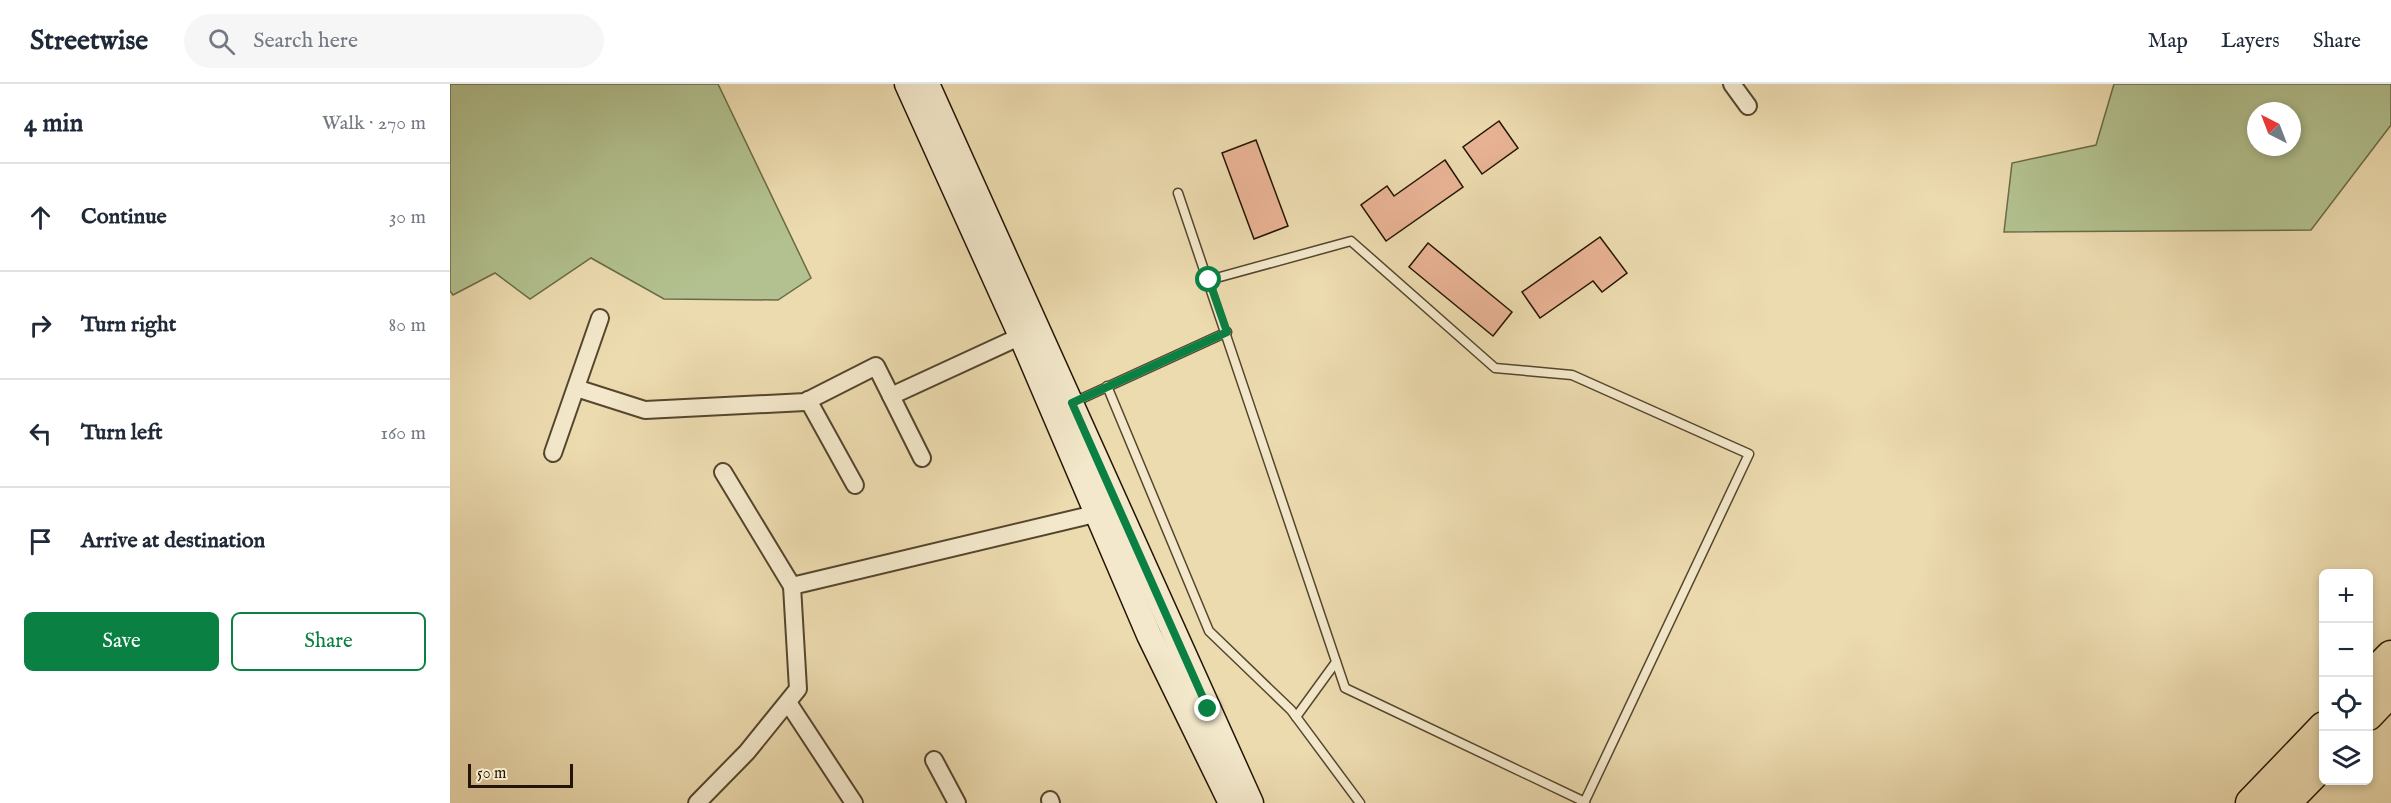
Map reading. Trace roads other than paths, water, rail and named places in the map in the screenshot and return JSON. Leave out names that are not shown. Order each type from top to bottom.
[{"type":"highway","points":[[2370,677],[2391,656]]},
{"type":"highway","points":[[2373,710],[2391,691]]},
{"type":"highway","points":[[2251,803],[2320,731]]},
{"type":"highway","points":[[2285,803],[2319,768]]},
{"type":"main road","points":[[906,84],[1022,336],[1149,635],[1231,803]]},
{"type":"main road","points":[[927,84],[1251,803]]},
{"type":"street","points":[[1732,84],[1748,106]]},
{"type":"street","points":[[553,453],[600,318]]},
{"type":"street","points":[[891,396],[1022,336]]},
{"type":"street","points":[[576,388],[645,410],[808,400],[876,366],[922,458]]},
{"type":"street","points":[[808,400],[855,485]]},
{"type":"street","points":[[697,803],[747,752],[789,704],[798,689],[792,586],[723,472]]},
{"type":"street","points":[[792,586],[1099,513]]},
{"type":"street","points":[[789,704],[854,803]]},
{"type":"street","points":[[934,759],[957,803]]},
{"type":"lane","points":[[1178,193],[1227,332],[1345,688],[1585,803],[1749,454],[1572,375],[1495,368],[1351,241],[1209,280]]},
{"type":"lane","points":[[1072,403],[1227,332]]},
{"type":"lane","points":[[1107,386],[1209,631],[1279,696],[1360,803]]},
{"type":"lane","points":[[1296,717],[1336,662]]}]
